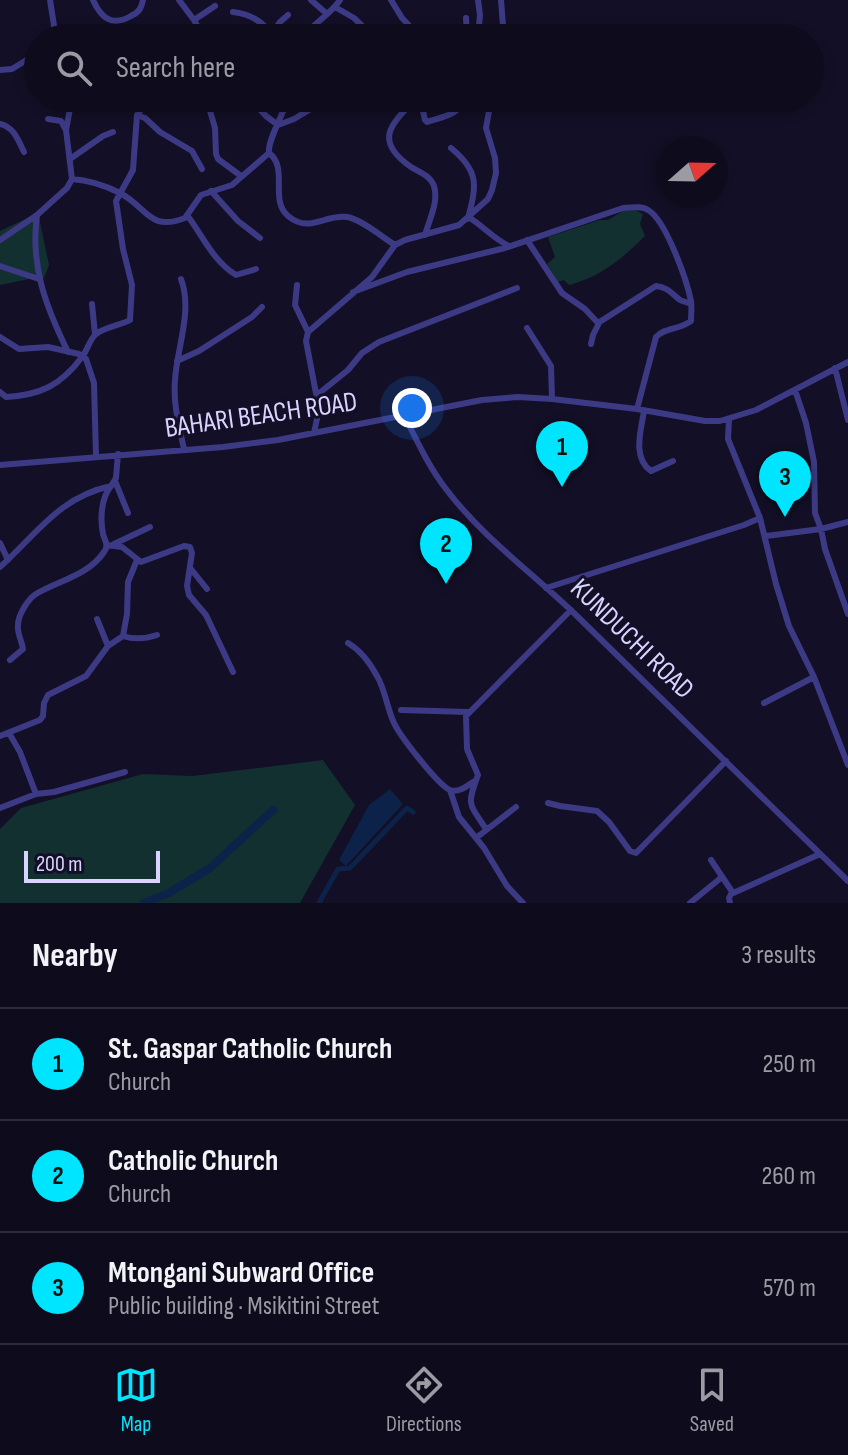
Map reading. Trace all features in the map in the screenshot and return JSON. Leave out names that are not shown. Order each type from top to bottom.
[{"type":"street","points":[[50,0],[54,24]]},
{"type":"street","points":[[93,0],[101,13],[116,22],[137,13],[143,0]]},
{"type":"street","points":[[179,0],[195,24]]},
{"type":"street","points":[[311,0],[327,14]]},
{"type":"street","points":[[316,24],[340,0]]},
{"type":"street","points":[[391,0],[408,24]]},
{"type":"street","points":[[478,0],[479,24]]},
{"type":"street","points":[[501,0],[503,24]]},
{"type":"street","points":[[194,20],[215,6]]},
{"type":"street","points":[[335,7],[360,24]]},
{"type":"street","points":[[233,12],[253,17],[263,24]]},
{"type":"street","points":[[279,24],[288,15]]},
{"type":"street","points":[[466,18],[466,24]]},
{"type":"street","points":[[0,70],[12,69],[24,62]]},
{"type":"street","points":[[0,240],[37,215],[67,188],[72,179],[66,130],[69,112]]},
{"type":"street","points":[[95,334],[130,320],[131,315],[132,285],[116,201],[133,170],[139,112]]},
{"type":"street","points":[[210,112],[218,159],[241,176]]},
{"type":"street","points":[[262,112],[278,125]]},
{"type":"street","points":[[283,112],[268,143],[269,153],[277,167],[280,203],[286,214],[307,225],[338,217],[352,218],[395,245]]},
{"type":"street","points":[[278,125],[306,112]]},
{"type":"street","points":[[403,112],[392,126],[389,138],[393,152],[423,173],[434,186],[435,205],[425,235]]},
{"type":"street","points":[[422,112],[427,122],[456,112]]},
{"type":"street","points":[[314,433],[319,409],[306,341],[308,332],[372,277],[395,245],[452,228],[467,219],[488,199],[496,173],[486,128],[489,112]]},
{"type":"street","points":[[137,115],[192,151],[202,169]]},
{"type":"street","points":[[48,119],[61,121],[66,130]]},
{"type":"street","points":[[0,124],[15,134],[24,152]]},
{"type":"street","points":[[70,159],[113,132]]},
{"type":"street","points":[[451,148],[464,159],[474,181],[475,190],[467,219]]},
{"type":"street","points":[[72,179],[121,194],[155,220],[169,222],[187,215],[199,197],[232,185],[269,153]]},
{"type":"street","points":[[211,191],[238,221],[260,238]]},
{"type":"street","points":[[353,292],[407,272],[509,246],[623,208],[649,210],[662,226],[674,252],[691,304],[689,323],[656,337],[640,410],[640,457],[644,466],[651,471],[673,461]]},
{"type":"street","points":[[37,215],[35,240],[39,279],[47,308],[68,352]]},
{"type":"street","points":[[187,215],[227,270],[236,275],[256,269]]},
{"type":"street","points":[[467,219],[477,222],[509,246]]},
{"type":"street","points":[[527,240],[562,293],[599,323]]},
{"type":"street","points":[[0,266],[39,279]]},
{"type":"street","points":[[181,279],[185,316],[174,403],[184,449]]},
{"type":"street","points":[[297,285],[295,305],[308,332]]},
{"type":"street","points":[[591,344],[599,323],[656,286],[675,293],[680,301],[691,304]]},
{"type":"street","points":[[317,395],[348,370],[362,353],[379,342],[517,288]]},
{"type":"street","points":[[0,392],[7,397],[50,388],[63,379],[83,356],[95,334],[92,304]]},
{"type":"street","points":[[177,361],[199,351],[252,317],[262,307]]},
{"type":"street","points":[[527,328],[551,366],[552,399]]},
{"type":"street","points":[[0,337],[19,349],[48,347],[83,356],[90,366],[94,383],[96,456]]},
{"type":"street","name":"BAHARI BEACH ROAD","points":[[0,465],[253,443],[492,398],[552,399],[705,421],[729,419],[756,410],[848,362]]},
{"type":"street","points":[[835,368],[848,420]]},
{"type":"street","points":[[795,390],[814,462],[815,513],[848,614]]},
{"type":"street","name":"KUNDUCHI ROAD","points":[[404,415],[446,489],[496,543],[571,610],[848,881]]},
{"type":"street","points":[[729,419],[728,439],[766,536],[789,626],[814,677],[848,765]]},
{"type":"street","points":[[118,454],[113,484],[103,502],[103,531],[111,544],[144,562],[186,546],[192,551],[187,586],[189,595],[206,615],[233,672]]},
{"type":"street","points":[[113,484],[128,513]]},
{"type":"street","points":[[0,567],[49,518],[86,494],[113,484]]},
{"type":"street","points":[[546,588],[760,518]]},
{"type":"street","points":[[766,536],[848,522]]},
{"type":"street","points":[[10,660],[23,649],[17,624],[32,596],[77,575],[111,544],[150,527]]},
{"type":"street","points":[[0,543],[8,560]]},
{"type":"street","points":[[0,736],[42,718],[48,695],[86,676],[108,646],[123,636],[128,582],[137,560]]},
{"type":"street","points":[[191,569],[207,589]]},
{"type":"street","points":[[486,829],[470,800],[477,770],[467,749],[465,720],[468,712],[571,610]]},
{"type":"street","points":[[97,619],[108,646]]},
{"type":"street","points":[[123,636],[146,639],[157,635]]},
{"type":"street","points":[[348,643],[359,651],[379,678],[402,738],[450,790],[459,817],[507,886],[523,903]]},
{"type":"street","points":[[764,703],[814,677]]},
{"type":"street","points":[[401,710],[468,712]]},
{"type":"street","points":[[9,733],[36,794]]},
{"type":"street","points":[[548,803],[597,811],[630,851],[636,853],[726,761]]},
{"type":"street","points":[[0,808],[36,794],[125,772]]},
{"type":"street","points":[[450,790],[456,791],[476,780]]},
{"type":"street","points":[[476,838],[516,807]]},
{"type":"street","points":[[730,903],[729,896],[733,893],[820,854]]},
{"type":"street","points":[[711,860],[733,893]]},
{"type":"street","points":[[690,903],[722,877]]},
{"type":"green space","points":[[635,210],[643,214],[640,224],[645,236],[619,260],[591,277],[569,285],[564,280],[558,282],[547,264],[555,257],[548,237],[608,220],[623,211]]},
{"type":"green space","points":[[38,213],[49,265],[44,278],[0,285],[0,231]]},
{"type":"green space","points":[[323,760],[355,805],[300,903],[0,903],[0,829],[21,808],[143,774],[192,776]]},
{"type":"water","points":[[390,789],[403,804],[346,866],[339,860],[369,805]]},
{"type":"waterway","points":[[319,903],[338,869],[350,868],[407,808],[413,812]]},
{"type":"waterway","points":[[144,903],[169,893],[210,868],[273,810]]},
{"type":"place","name":"St. Gaspar Catholic Church","points":[[562,487]]},
{"type":"place","name":"Mtongani Subward Office","points":[[785,517]]},
{"type":"place","name":"Catholic Church","points":[[446,584]]}]
